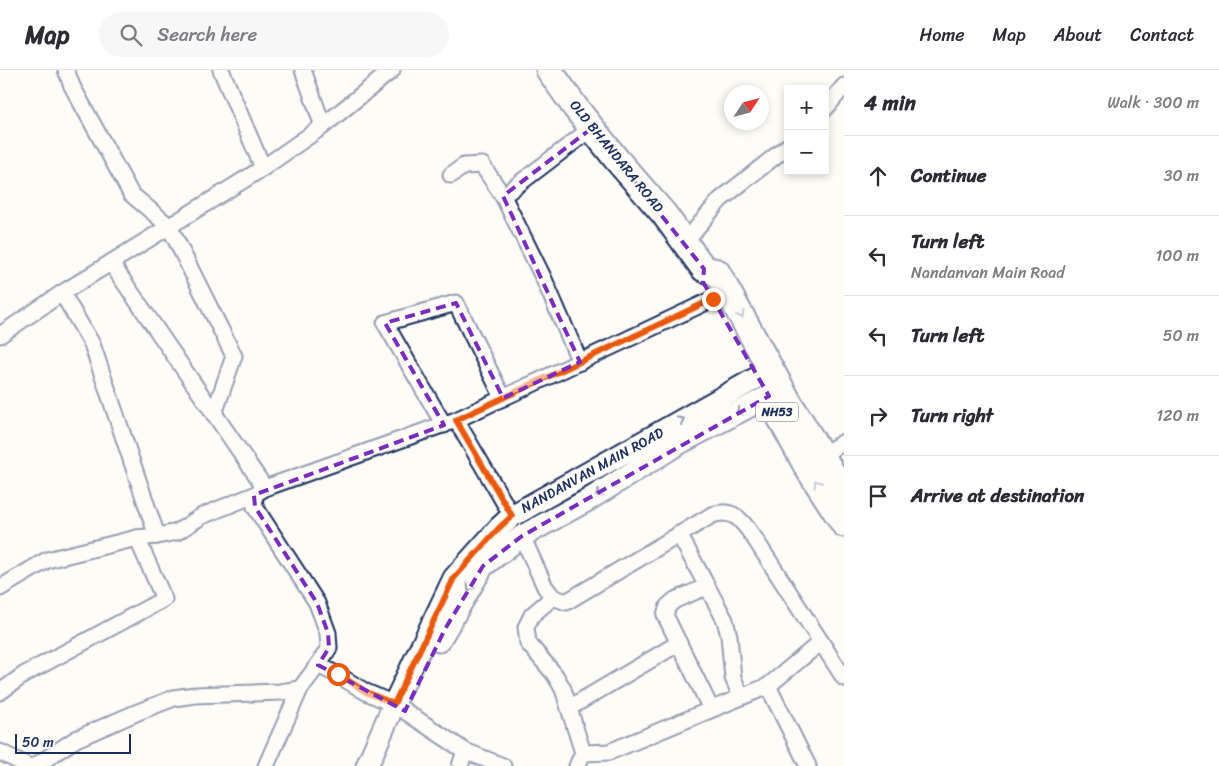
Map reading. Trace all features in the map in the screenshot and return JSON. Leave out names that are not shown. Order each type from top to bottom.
[{"type":"highway","name":"OLD BHANDARA ROAD","points":[[549,70],[617,160],[664,214],[685,242]]},
{"type":"highway","name":"NH53","points":[[685,242],[704,269],[703,282],[728,327],[822,454],[844,492]]},
{"type":"highway","name":"NH53","points":[[704,269],[717,272],[770,383],[807,467],[844,524]]},
{"type":"main road","name":"NANDANVAN MAIN ROAD","points":[[367,766],[400,708],[454,578],[499,528],[512,516],[770,383]]},
{"type":"main road","points":[[382,766],[400,708],[444,629],[483,566],[522,536],[588,500],[678,444],[770,383]]},
{"type":"street","points":[[66,70],[72,86],[131,194],[169,226],[234,356],[214,414]]},
{"type":"street","points":[[221,70],[263,168]]},
{"type":"street","points":[[303,70],[323,126]]},
{"type":"street","points":[[0,335],[62,293],[263,168],[323,126],[392,70]]},
{"type":"street","points":[[829,104],[844,86]]},
{"type":"street","points":[[504,196],[592,128]]},
{"type":"street","points":[[685,242],[720,200],[784,149]]},
{"type":"street","points":[[451,175],[464,166],[482,165],[504,196],[543,277],[580,362]]},
{"type":"street","points":[[111,263],[214,414],[259,492],[255,507],[317,602],[328,633],[329,648],[300,688],[266,766]]},
{"type":"street","points":[[62,293],[92,344],[157,536]]},
{"type":"street","points":[[0,588],[47,560],[137,538],[177,532],[202,516],[259,492],[450,422],[713,299]]},
{"type":"street","points":[[503,398],[456,303],[385,323],[512,516]]},
{"type":"street","points":[[822,454],[844,442]]},
{"type":"street","points":[[522,536],[546,587],[553,597],[566,602],[712,515],[722,511],[732,514],[743,523],[755,539],[844,678]]},
{"type":"street","points":[[679,534],[725,620],[729,636],[733,678],[741,696]]},
{"type":"street","points":[[0,692],[25,674],[164,599],[137,538]]},
{"type":"street","points":[[706,587],[675,600],[668,606],[665,615],[711,709]]},
{"type":"street","points":[[553,597],[532,615],[526,626],[528,644],[555,675],[563,688],[580,760],[609,752],[768,686],[821,642]]},
{"type":"street","points":[[569,708],[679,643]]},
{"type":"street","points":[[318,665],[338,674],[366,692],[400,708],[465,751],[503,766]]},
{"type":"street","points":[[768,686],[808,766]]},
{"type":"street","points":[[35,766],[76,739],[174,698],[195,695],[280,692],[300,688]]},
{"type":"street","points":[[460,766],[465,751]]},
{"type":"street","points":[[0,752],[28,766]]},
{"type":"highlighted area","points":[[592,128],[704,269],[703,282],[769,396],[522,536],[483,566],[445,629],[405,711],[318,665],[329,648],[328,633],[317,603],[255,507],[254,495],[444,425],[385,323],[456,303],[503,398],[580,362],[503,196]]},
{"type":"route","points":[[338,674],[366,692],[394,704],[454,578],[512,516],[456,420],[713,299]]}]
